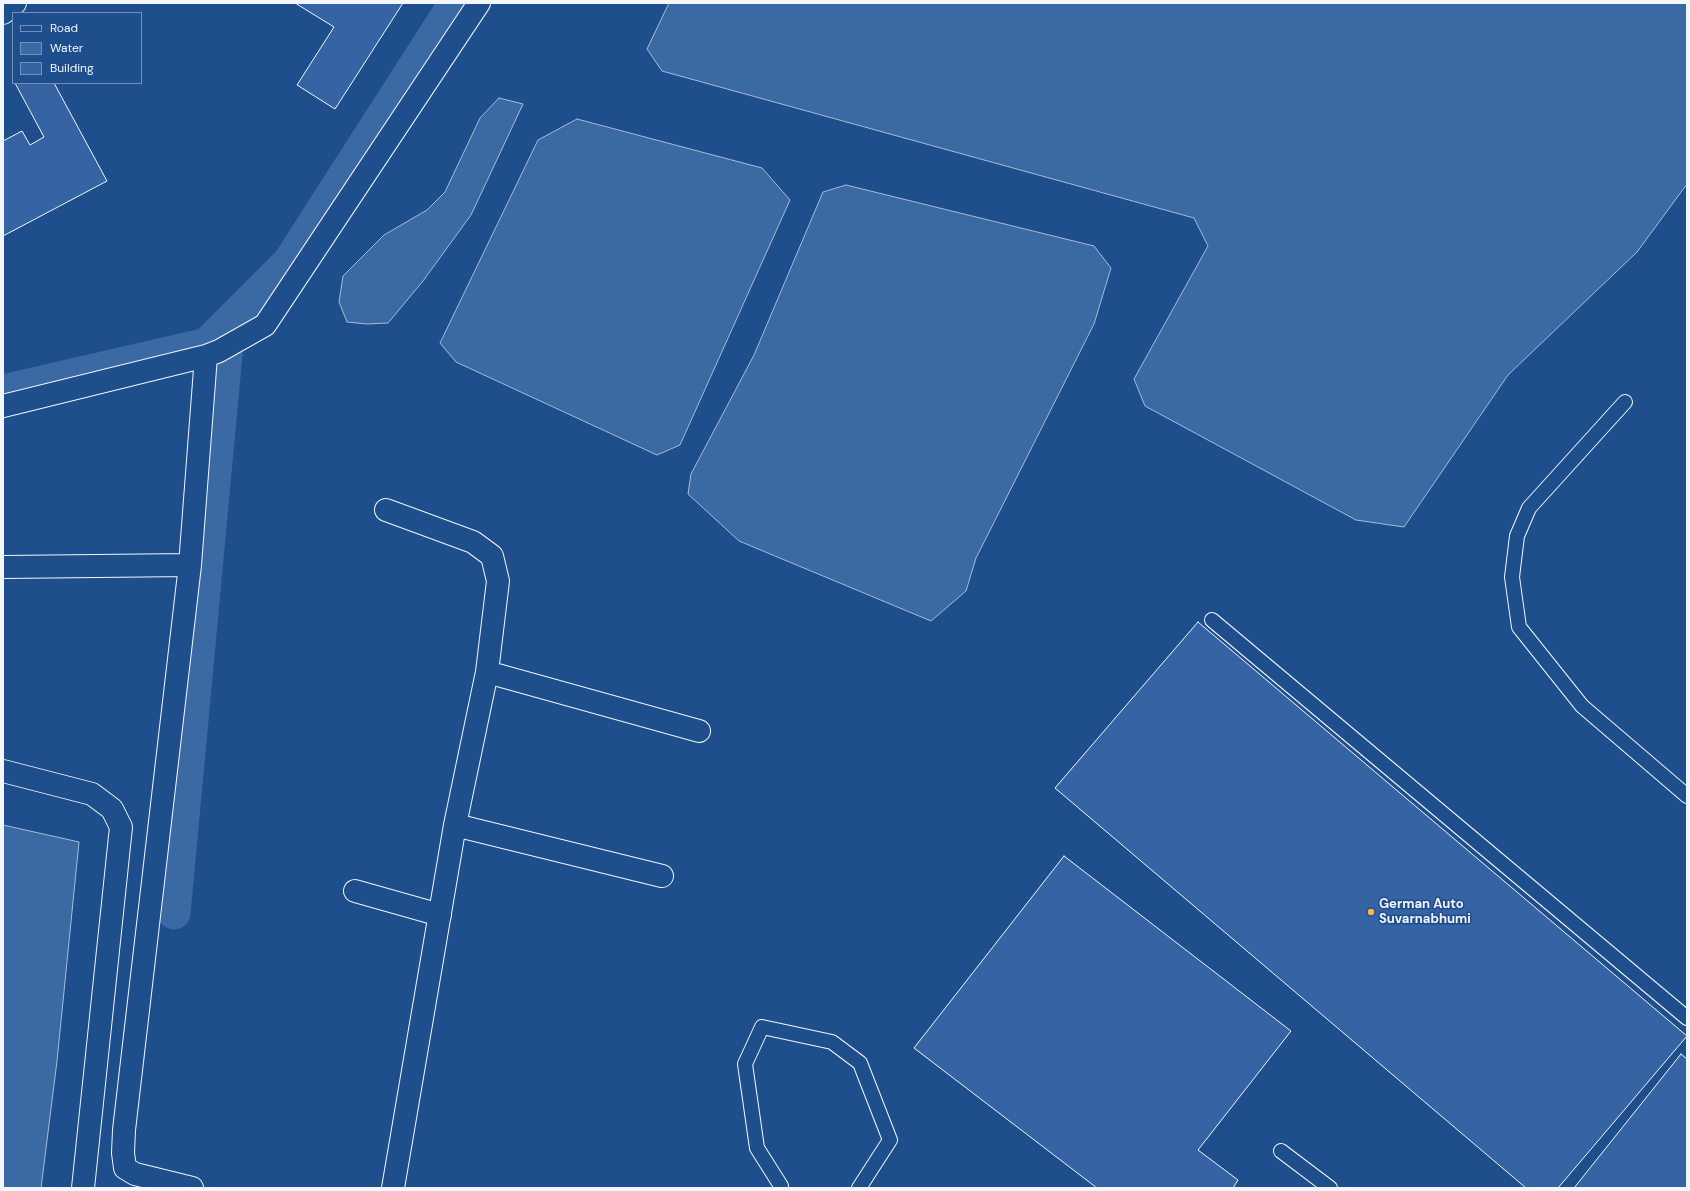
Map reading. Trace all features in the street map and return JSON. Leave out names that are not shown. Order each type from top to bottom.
[{"type":"street","points":[[3,14],[15,3]]},
{"type":"street","points":[[3,406],[212,353],[264,325],[479,3]]},
{"type":"street","points":[[192,1188],[135,1174],[126,1168],[123,1153],[124,1130],[190,565],[212,353]]},
{"type":"street","points":[[386,510],[473,542],[492,556],[498,581],[487,672],[455,826],[393,1188]]},
{"type":"street","points":[[3,567],[190,565]]},
{"type":"street","points":[[487,672],[699,731]]},
{"type":"street","points":[[3,771],[92,794],[112,809],[121,826],[83,1188]]},
{"type":"street","points":[[455,826],[662,876]]},
{"type":"street","points":[[355,891],[440,915]]},
{"type":"lane","points":[[1625,402],[1529,508],[1516,536],[1512,577],[1519,627],[1582,706],[1687,796]]},
{"type":"lane","points":[[1212,620],[1687,1018]]},
{"type":"lane","points":[[783,1187],[757,1148],[745,1064],[762,1027],[832,1042],[860,1063],[890,1140],[859,1188]]},
{"type":"lane","points":[[1281,1151],[1330,1188]]},
{"type":"water","points":[[669,3],[1687,3],[1687,184],[1637,252],[1508,375],[1404,527],[1356,520],[1145,406],[1134,379],[1208,246],[1194,218],[662,71],[647,49]]},
{"type":"water","points":[[499,98],[523,104],[471,215],[423,281],[388,323],[367,324],[347,322],[339,302],[343,276],[384,235],[427,210],[445,192],[480,118]]},
{"type":"water","points":[[577,119],[762,168],[790,200],[680,445],[657,455],[456,362],[440,343],[538,140]]},
{"type":"water","points":[[846,185],[1094,246],[1111,268],[1094,324],[976,558],[966,591],[931,621],[739,541],[688,494],[691,474],[754,355],[823,192]]},
{"type":"water","points":[[3,825],[79,842],[57,1061],[41,1188],[3,1188]]},
{"type":"building","points":[[295,3],[403,3],[335,109],[297,85],[334,27]]},
{"type":"building","points":[[16,84],[55,84],[107,181],[3,236],[3,141],[22,131],[30,145],[44,137]]},
{"type":"building","name":"German Auto Suvarnabhumi","points":[[1198,622],[1687,1036],[1558,1188],[1526,1188],[1055,788]]},
{"type":"building","points":[[1064,856],[1291,1031],[1198,1150],[1238,1180],[1233,1188],[1097,1188],[914,1048]]},
{"type":"building","points":[[1681,1054],[1687,1059],[1687,1188],[1574,1188]]},
{"type":"waterway","points":[[3,391],[207,344],[289,262],[455,3]]},
{"type":"waterway","points":[[174,913],[229,322]]},
{"type":"place","name":"German Auto Suvarnabhumi","points":[[1371,912]]}]
